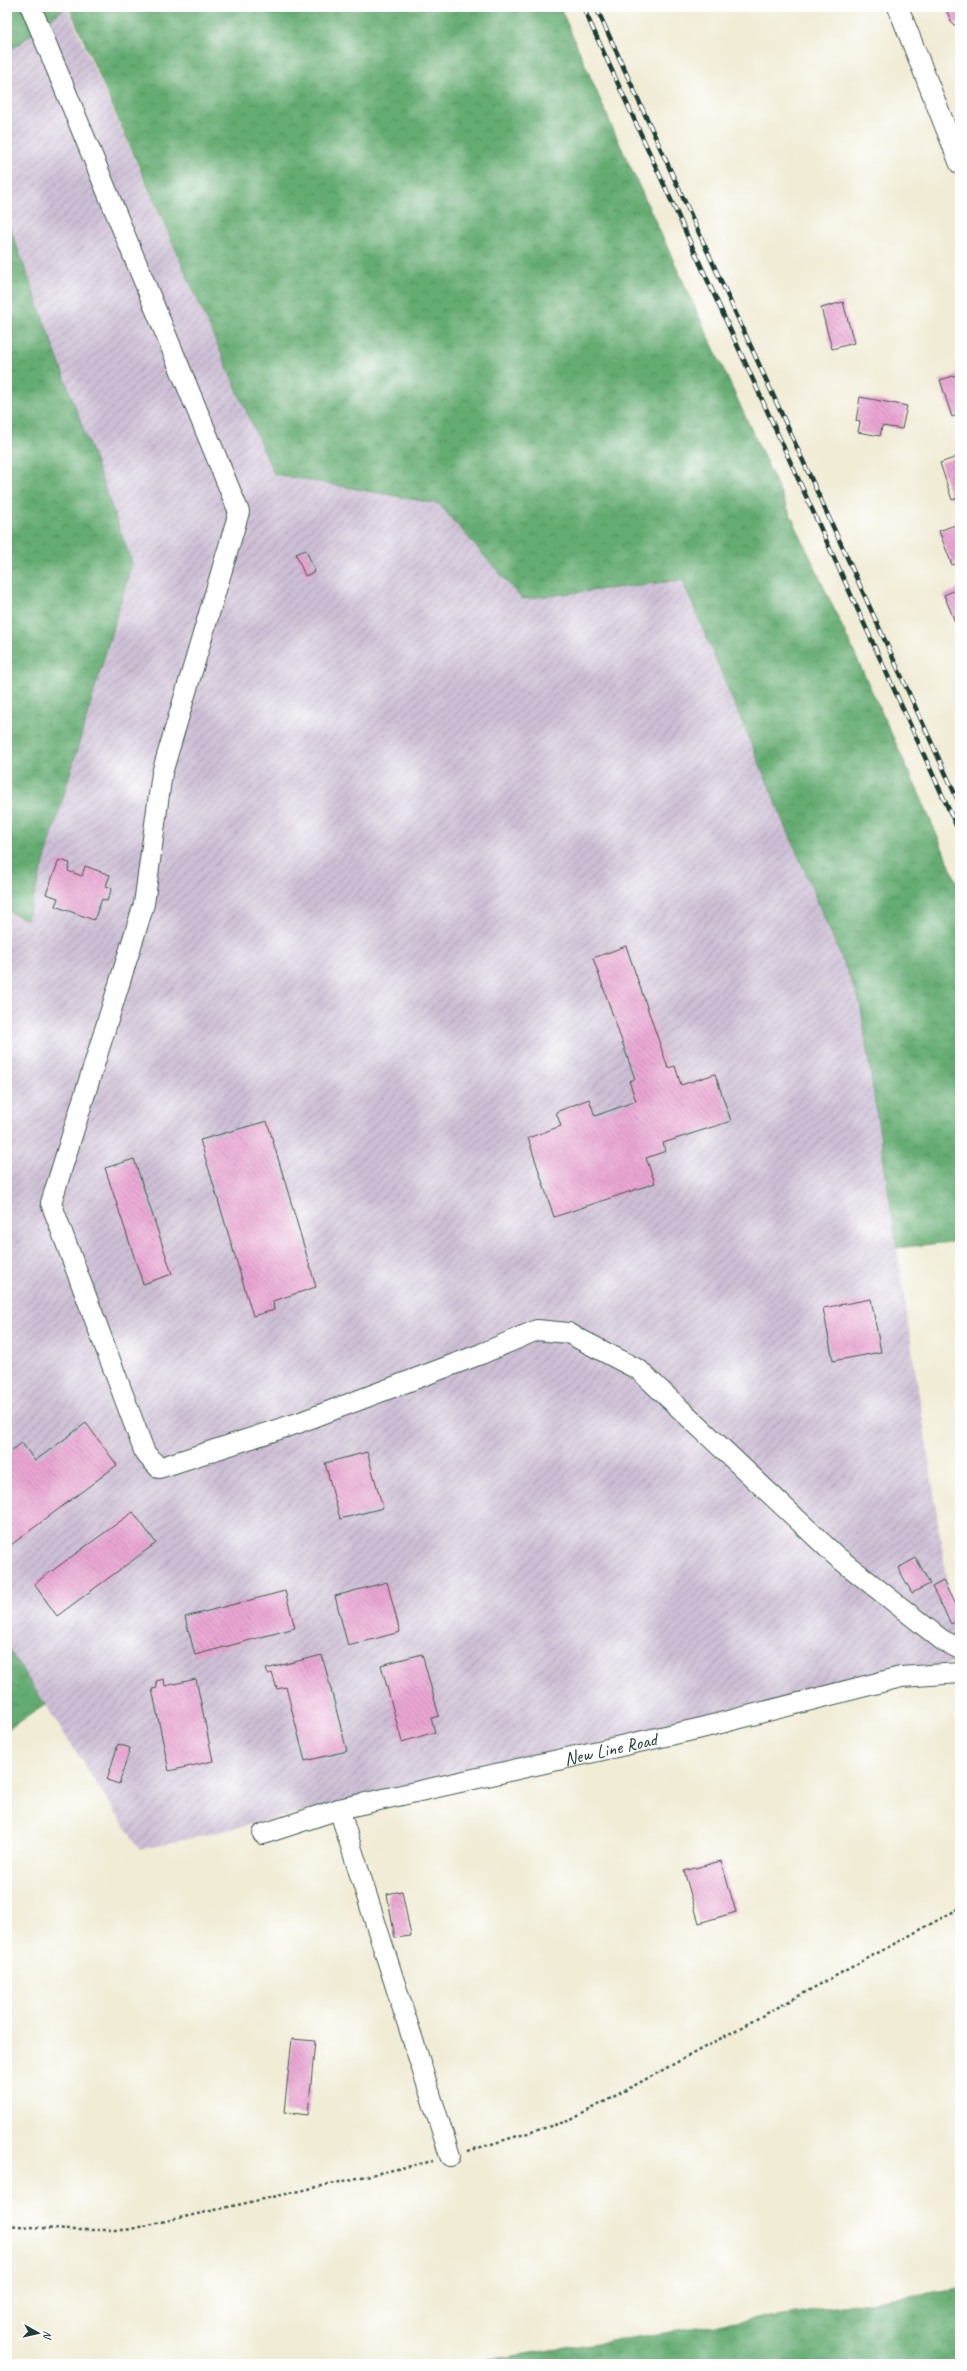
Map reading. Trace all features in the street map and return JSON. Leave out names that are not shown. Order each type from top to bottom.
[{"type":"street","points":[[31,7],[239,512],[162,773],[144,904],[51,1203],[145,1453],[158,1468],[298,1423],[481,1354],[537,1330],[568,1333],[639,1370],[836,1556],[942,1640],[960,1649]]},
{"type":"street","points":[[898,7],[960,164]]},
{"type":"street","name":"New Line Road","points":[[263,1834],[339,1809],[697,1729],[901,1677],[960,1673]]},
{"type":"street","points":[[339,1809],[450,2156]]},
{"type":"path","points":[[7,2225],[66,2230],[126,2230],[450,2156],[571,2120],[960,1908]]},
{"type":"shaded area","points":[[67,7],[274,474],[439,504],[522,599],[681,580],[860,1002],[959,1661],[140,1850],[7,1647],[7,911],[27,920],[132,563],[7,219],[7,53]]},
{"type":"green space","points":[[7,7],[67,7],[7,53]]},
{"type":"green space","points":[[69,7],[560,7],[617,138],[922,800],[960,890],[960,1241],[897,1248],[860,1002],[682,580],[522,599],[439,504],[274,474]]},
{"type":"green space","points":[[7,219],[132,563],[27,920],[7,911]]},
{"type":"green space","points":[[7,1647],[45,1705],[7,1730]]},
{"type":"green space","points":[[960,2288],[960,2364],[473,2364],[479,2361]]},
{"type":"building","points":[[945,7],[960,7],[960,23],[953,25]]},
{"type":"building","points":[[843,302],[854,343],[832,349],[821,308]]},
{"type":"building","points":[[960,374],[960,414],[952,417],[940,380]]},
{"type":"building","points":[[860,397],[907,406],[902,429],[882,426],[880,436],[858,432],[860,422],[856,421]]},
{"type":"building","points":[[960,456],[960,497],[952,500],[940,463]]},
{"type":"building","points":[[960,523],[960,562],[952,565],[939,531]]},
{"type":"building","points":[[306,550],[315,572],[305,576],[296,554]]},
{"type":"building","points":[[960,588],[960,629],[958,629],[944,595]]},
{"type":"building","points":[[59,860],[70,863],[68,871],[82,876],[85,866],[110,875],[106,886],[112,888],[107,901],[102,899],[94,920],[55,906],[58,898],[46,894]]},
{"type":"building","points":[[626,946],[668,1068],[675,1066],[681,1085],[715,1074],[731,1121],[663,1143],[666,1151],[646,1158],[655,1183],[554,1217],[528,1138],[561,1126],[556,1112],[589,1099],[595,1116],[636,1101],[629,1081],[635,1079],[593,958]]},
{"type":"building","points":[[267,1121],[316,1287],[273,1301],[274,1310],[253,1316],[200,1140]]},
{"type":"building","points":[[134,1159],[172,1274],[143,1284],[105,1168]]},
{"type":"building","points":[[871,1299],[881,1352],[833,1361],[823,1308]]},
{"type":"building","points":[[86,1423],[117,1465],[7,1548],[7,1454],[22,1443],[35,1461]]},
{"type":"building","points":[[367,1452],[383,1508],[340,1519],[325,1463]]},
{"type":"building","points":[[133,1512],[156,1543],[57,1616],[34,1584]]},
{"type":"building","points":[[916,1558],[930,1584],[912,1593],[898,1568]]},
{"type":"building","points":[[943,1581],[960,1614],[960,1619],[951,1624],[932,1587]]},
{"type":"building","points":[[387,1582],[400,1632],[348,1646],[335,1596]]},
{"type":"building","points":[[285,1591],[295,1628],[195,1655],[185,1617]]},
{"type":"building","points":[[422,1654],[439,1716],[431,1718],[435,1732],[402,1742],[381,1665]]},
{"type":"building","points":[[322,1655],[347,1751],[305,1761],[286,1687],[277,1689],[272,1673],[268,1674],[266,1669]]},
{"type":"building","points":[[164,1679],[165,1686],[196,1679],[213,1761],[169,1771],[152,1689],[157,1688],[156,1681]]},
{"type":"building","points":[[118,1744],[130,1748],[119,1784],[107,1780]]},
{"type":"building","points":[[721,1861],[736,1912],[699,1923],[684,1871]]},
{"type":"building","points":[[402,1891],[411,1936],[395,1938],[387,1894]]},
{"type":"building","points":[[292,2039],[315,2041],[308,2115],[284,2112]]},
{"type":"railway","points":[[583,7],[960,834]]},
{"type":"railway","points":[[596,7],[960,805]]}]
